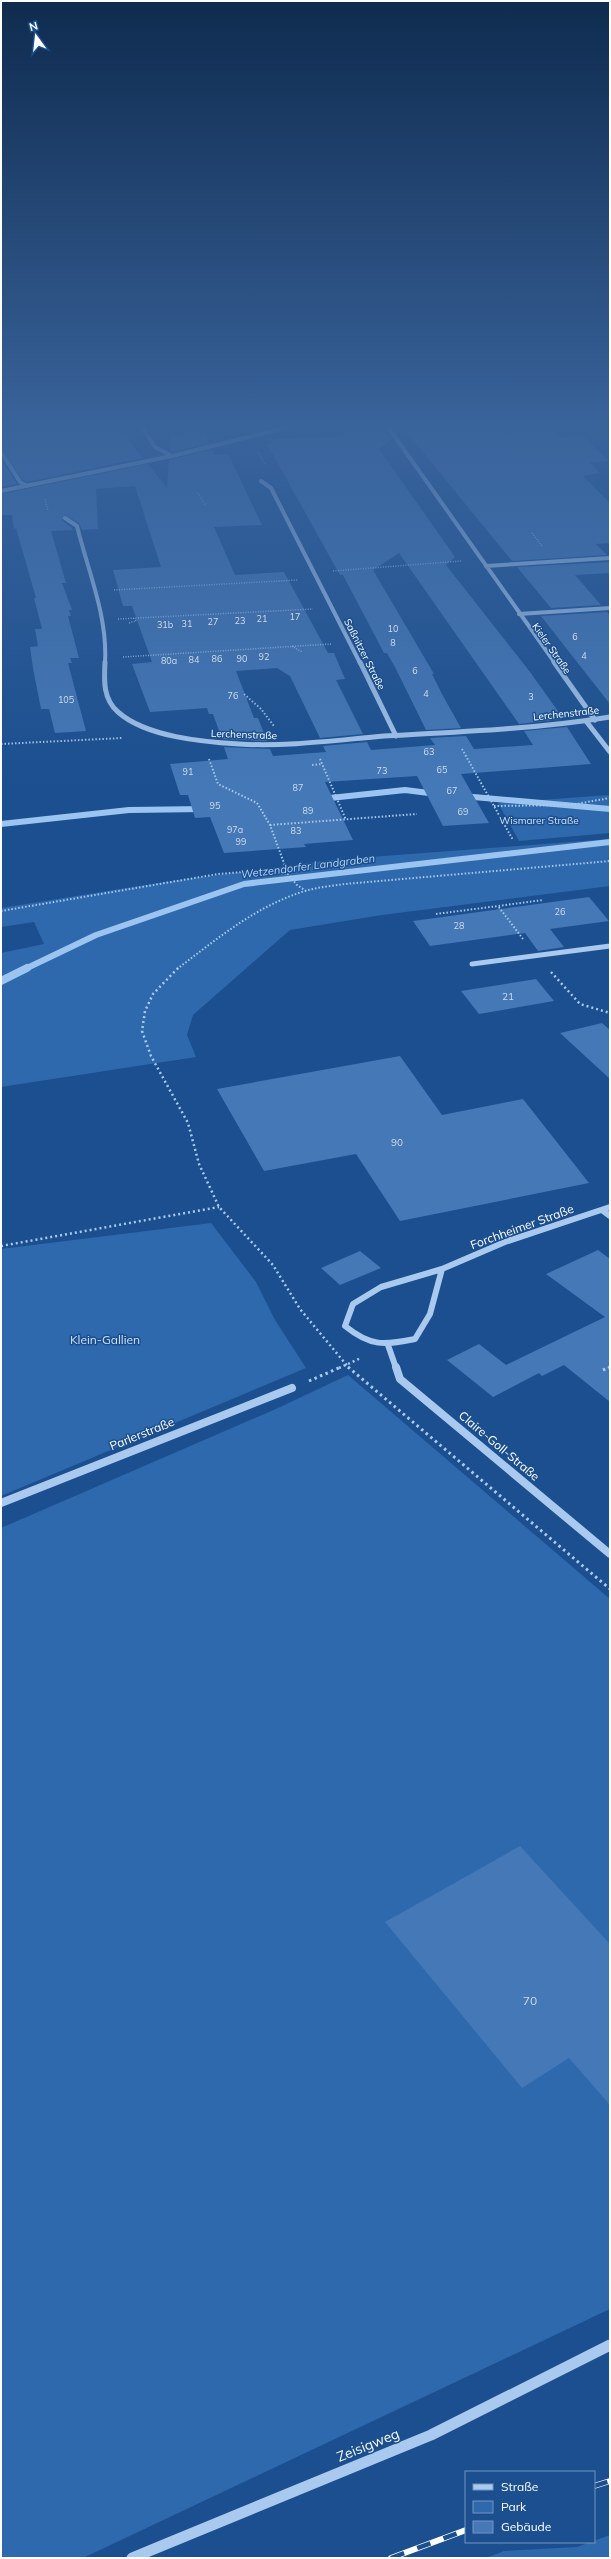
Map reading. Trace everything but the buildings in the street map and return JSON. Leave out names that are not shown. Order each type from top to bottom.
[{"type":"street","name":"Lerchenstraße","points":[[82,546],[93,592],[102,620],[106,658],[104,691],[107,700],[122,715],[160,732],[204,741],[233,744],[280,744],[453,732],[586,721],[610,717]]},
{"type":"street","name":"Saßnitzer Straße","points":[[301,546],[396,736]]},
{"type":"street","name":"Kieler Straße","points":[[472,546],[595,720]]},
{"type":"street","points":[[486,566],[610,558]]},
{"type":"street","points":[[519,614],[610,608]]},
{"type":"street","points":[[586,721],[610,751]]},
{"type":"street","points":[[472,964],[610,946]]},
{"type":"street","name":"Forchheimer Straße","points":[[363,1342],[345,1326],[353,1304],[381,1287],[442,1269],[505,1242],[610,1207]]},
{"type":"street","points":[[602,1210],[610,1216]]},
{"type":"street","points":[[363,1342],[388,1345],[415,1339],[430,1314],[442,1269]]},
{"type":"street","name":"Claire-Goll-Straße","points":[[388,1345],[400,1379],[610,1554]]},
{"type":"street","name":"Parlerstraße","points":[[1,1503],[292,1388]]},
{"type":"street","name":"Zeisigweg","points":[[132,2558],[431,2435],[610,2345]]},
{"type":"path","points":[[314,572],[482,560]]},
{"type":"path","points":[[93,592],[318,578]]},
{"type":"path","points":[[102,620],[333,608]]},
{"type":"path","points":[[129,623],[136,621],[135,618]]},
{"type":"path","points":[[106,658],[349,643]]},
{"type":"path","points":[[292,646],[302,652]]},
{"type":"path","points":[[244,694],[272,721],[280,744]]},
{"type":"path","points":[[453,732],[513,840]]},
{"type":"path","points":[[1,744],[124,738]]},
{"type":"path","points":[[204,741],[218,784],[257,803],[270,825],[288,874],[297,885],[306,891]]},
{"type":"path","points":[[312,742],[346,820]]},
{"type":"path","points":[[312,765],[322,764]]},
{"type":"path","points":[[494,806],[570,805],[610,798]]},
{"type":"path","points":[[270,825],[417,814]]},
{"type":"path","points":[[610,861],[345,884],[306,891],[264,907],[241,921],[176,970],[153,994],[145,1011],[142,1031],[151,1056],[188,1123],[199,1164],[219,1206],[272,1265],[300,1309],[347,1366],[610,1589]]},
{"type":"path","points":[[1,911],[218,874],[243,872],[288,874]]},
{"type":"path","points":[[436,914],[498,906]]},
{"type":"path","points":[[1,1246],[219,1206]]},
{"type":"path","points":[[292,1388],[347,1366],[364,1356],[363,1342]]},
{"type":"path","points":[[603,1370],[610,1367]]},
{"type":"green space","name":"Wismarer Straße","points":[[610,795],[610,833],[519,841],[498,803]]},
{"type":"green space","points":[[610,839],[610,886],[382,915],[290,930],[193,1015],[187,1035],[196,1057],[1,1087],[1,953],[44,944],[34,922],[1,927],[1,908],[164,882],[331,860]]},
{"type":"green space","name":"Klein-Gallien","points":[[211,1223],[256,1282],[275,1320],[306,1368],[1,1496],[1,1249]]},
{"type":"green space","points":[[348,1375],[610,1599],[610,2309],[83,2558],[1,2558],[1,1528],[278,1408]]},
{"type":"green space","points":[[610,2535],[610,2558],[486,2558],[504,2551],[577,2547],[588,2543],[595,2543],[595,2540]]},
{"type":"waterway","name":"Wetzendorfer Landgraben","points":[[321,799],[405,790],[437,794]]},
{"type":"waterway","name":"Wetzendorfer Landgraben","points":[[462,796],[610,809]]},
{"type":"waterway","name":"Wetzendorfer Landgraben","points":[[1,824],[129,810],[204,809]]},
{"type":"waterway","name":"Wetzendorfer Landgraben","points":[[25,969],[96,935],[244,884],[610,842]]},
{"type":"waterway","name":"Wetzendorfer Landgraben","points":[[1,981],[25,969]]},
{"type":"railway","points":[[595,2486],[610,2481]]},
{"type":"railway","points":[[391,2558],[465,2530]]}]
